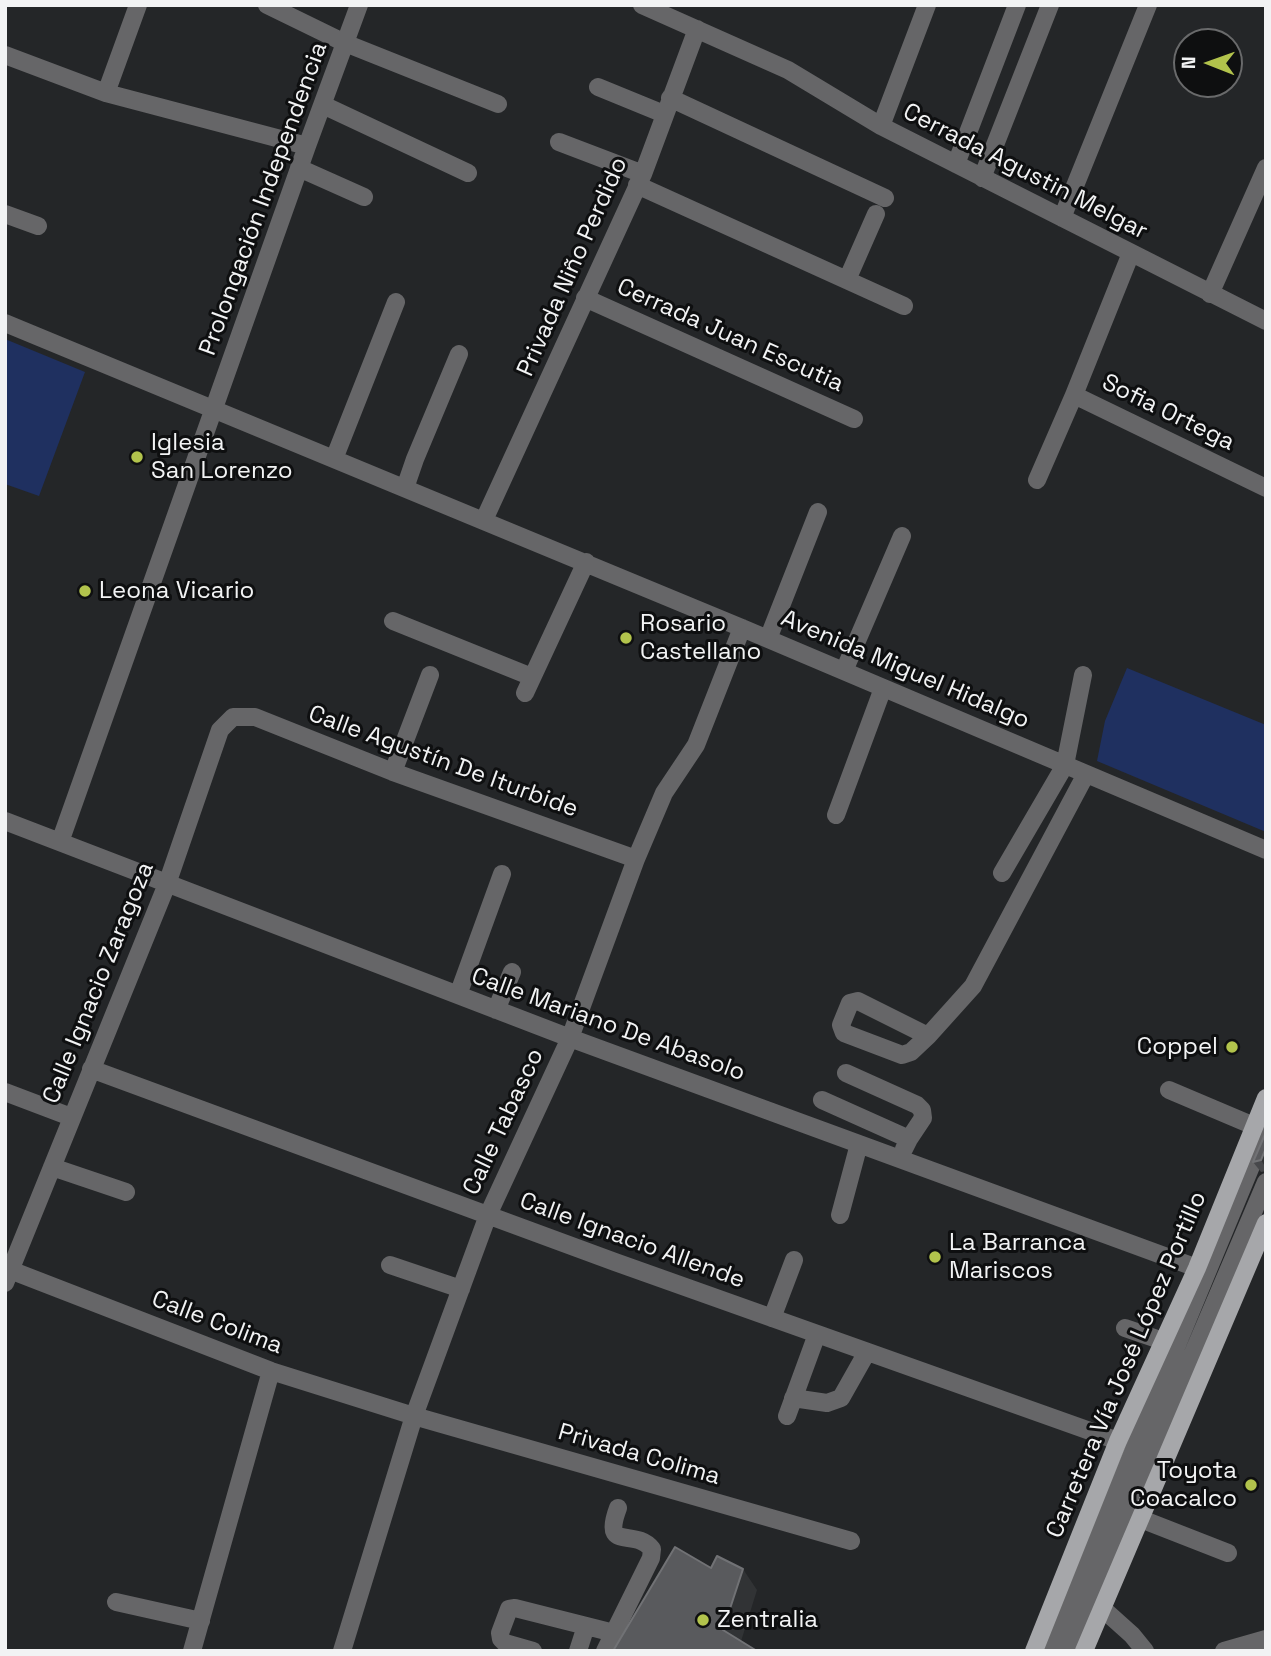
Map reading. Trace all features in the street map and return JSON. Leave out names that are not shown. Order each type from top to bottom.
[{"type":"main road","name":"Carretera Vía José López Portillo","points":[[1034,1651],[1118,1441],[1260,1128],[1266,1098]]},
{"type":"main road","points":[[1084,1651],[1266,1223]]},
{"type":"street","points":[[106,93],[138,5]]},
{"type":"street","points":[[267,5],[345,43],[498,104]]},
{"type":"street","name":"Prolongación Independencia","points":[[60,842],[359,5]]},
{"type":"street","points":[[880,127],[927,5]]},
{"type":"street","points":[[956,164],[1017,5]]},
{"type":"street","points":[[982,178],[1050,5]]},
{"type":"street","points":[[1062,218],[1149,5]]},
{"type":"street","name":"Cerrada Agustin Melgar","points":[[646,6],[788,70],[880,127],[1266,321]]},
{"type":"street","name":"Privada Niño Perdido","points":[[484,520],[640,180],[697,29]]},
{"type":"street","points":[[5,55],[106,93],[307,146]]},
{"type":"street","points":[[598,87],[667,106],[880,206],[847,280]]},
{"type":"street","points":[[323,105],[468,173]]},
{"type":"street","points":[[559,142],[904,306]]},
{"type":"street","points":[[299,167],[364,197]]},
{"type":"street","points":[[1210,294],[1266,168]]},
{"type":"street","points":[[5,214],[38,226]]},
{"type":"street","name":"Sofia Ortega","points":[[1130,253],[1074,395],[1266,488]]},
{"type":"street","name":"Cerrada Juan Escutia","points":[[585,298],[854,419]]},
{"type":"street","points":[[334,459],[396,302]]},
{"type":"street","name":"Avenida Miguel Hidalgo","points":[[5,323],[586,562],[1266,850]]},
{"type":"street","points":[[405,488],[459,354]]},
{"type":"street","points":[[1037,480],[1074,395]]},
{"type":"street","points":[[768,639],[818,512]]},
{"type":"street","points":[[844,671],[902,536]]},
{"type":"street","points":[[393,621],[528,685],[586,562]]},
{"type":"street","name":"Calle Tabasco","points":[[342,1651],[414,1416],[488,1215],[570,1038],[636,859],[664,793],[696,745],[742,628]]},
{"type":"street","points":[[393,772],[430,675]]},
{"type":"street","points":[[1002,873],[1065,765],[1083,675]]},
{"type":"street","points":[[836,815],[883,688]]},
{"type":"street","name":"Calle Agustín De Iturbide","points":[[233,717],[255,717],[393,772],[636,859]]},
{"type":"street","name":"Calle Ignacio Zaragoza","points":[[7,1274],[167,884],[220,730],[233,717]]},
{"type":"street","points":[[928,1036],[973,986],[1086,774]]},
{"type":"street","name":"Calle Mariano De Abasolo","points":[[5,821],[570,1038],[1197,1268]]},
{"type":"street","points":[[458,995],[502,874]]},
{"type":"street","points":[[496,1010],[512,972]]},
{"type":"street","name":"Calle Ignacio Allende","points":[[91,1069],[772,1318],[1118,1441]]},
{"type":"street","points":[[846,1073],[917,1105],[922,1110],[923,1118],[899,1159]]},
{"type":"street","points":[[1050,1651],[1260,1128],[1170,1090]]},
{"type":"street","points":[[5,1092],[71,1117]]},
{"type":"street","points":[[822,1100],[909,1139]]},
{"type":"street","points":[[840,1215],[859,1144]]},
{"type":"street","points":[[51,1167],[126,1192]]},
{"type":"street","points":[[1066,1651],[1266,1181]]},
{"type":"street","points":[[772,1318],[794,1260]]},
{"type":"street","points":[[390,1265],[461,1289]]},
{"type":"street","name":"Calle Colima","points":[[7,1274],[271,1371],[414,1416]]},
{"type":"street","points":[[1125,1328],[1163,1342]]},
{"type":"street","points":[[787,1416],[817,1334]]},
{"type":"street","points":[[793,1398],[827,1403],[841,1398],[867,1352]]},
{"type":"street","points":[[192,1651],[271,1371]]},
{"type":"street","name":"Privada Colima","points":[[414,1416],[851,1541]]},
{"type":"street","points":[[605,1651],[651,1558],[652,1549],[647,1543],[618,1536],[612,1531],[611,1525],[618,1508]]},
{"type":"street","points":[[1141,1519],[1228,1553]]},
{"type":"street","points":[[116,1602],[201,1621]]},
{"type":"street","points":[[533,1651],[505,1643],[501,1639],[500,1633],[509,1609],[515,1608],[614,1633]]},
{"type":"street","points":[[1103,1609],[1132,1635],[1145,1651]]},
{"type":"street","points":[[578,1651],[586,1626]]},
{"type":"street","points":[[1224,1651],[1266,1639]]},
{"type":"shaded area","points":[[5,339],[85,372],[39,496],[5,484]]},
{"type":"shaded area","points":[[1127,668],[1266,725],[1266,832],[1097,761],[1105,721]]},
{"type":"building","points":[[1266,1132],[1266,1148],[1261,1160],[1253,1162]]},
{"type":"building","points":[[675,1547],[711,1568],[717,1556],[743,1569],[723,1630],[757,1651],[613,1651]]},
{"type":"place","name":"Iglesia San Lorenzo","points":[[137,457]]},
{"type":"place","name":"Leona Vicario","points":[[85,591]]},
{"type":"place","name":"Rosario Castellano","points":[[626,638]]},
{"type":"place","name":"Coppel","points":[[1232,1047]]},
{"type":"place","name":"La Barranca Mariscos","points":[[935,1257]]},
{"type":"place","name":"Toyota Coacalco","points":[[1251,1485]]},
{"type":"place","name":"Zentralia","points":[[703,1620]]}]
